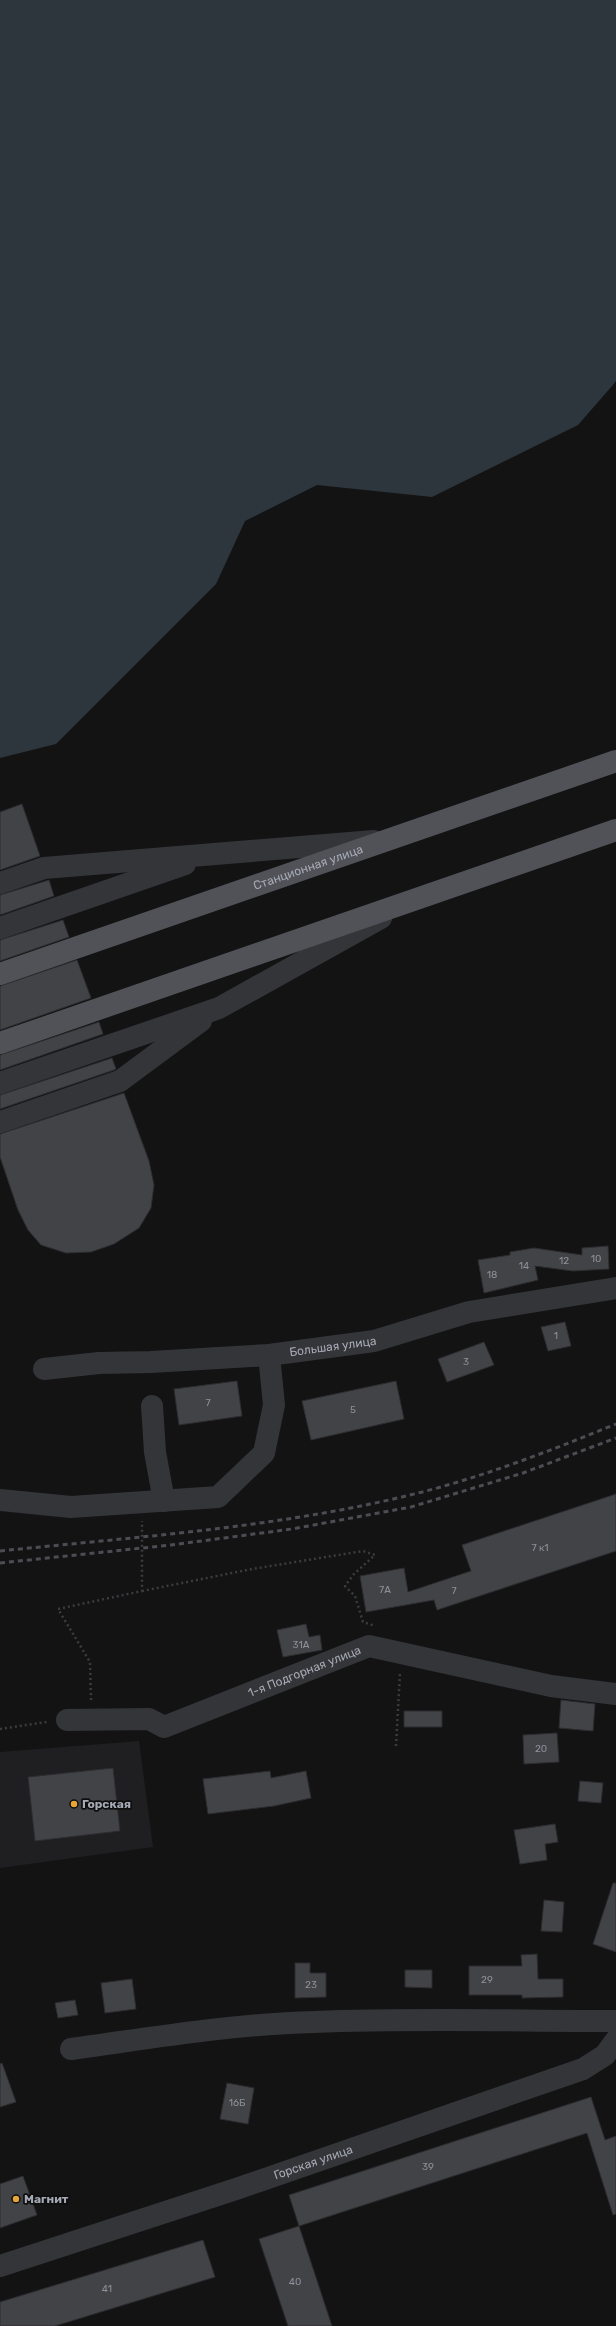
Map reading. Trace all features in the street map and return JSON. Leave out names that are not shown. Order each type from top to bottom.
[{"type":"main road","name":"Станционная улица","points":[[0,974],[616,761]]},
{"type":"main road","points":[[0,1043],[616,830]]},
{"type":"street","points":[[0,883],[44,868],[389,840]]},
{"type":"street","points":[[0,928],[217,854]]},
{"type":"street","points":[[0,1122],[120,1081],[219,1008],[413,900]]},
{"type":"street","points":[[0,1084],[219,1008]]},
{"type":"street","name":"Большая улица","points":[[44,1369],[99,1363],[151,1362],[269,1355],[374,1341],[468,1312],[616,1288]]},
{"type":"street","points":[[0,1500],[71,1507],[218,1497],[264,1454],[274,1405],[269,1355]]},
{"type":"street","points":[[152,1406],[155,1452],[164,1501]]},
{"type":"street","name":"1-я Подгорная улица","points":[[67,1720],[148,1719],[164,1727],[369,1646],[396,1653],[462,1665],[551,1686],[616,1694]]},
{"type":"street","points":[[71,2050],[192,2032],[313,2022],[616,2021]]},
{"type":"street","name":"Горская улица","points":[[0,2266],[236,2189],[583,2069],[604,2055],[616,2040]]},
{"type":"path","points":[[142,1518],[142,1591]]},
{"type":"path","points":[[0,1729],[67,1720],[92,1700],[90,1662],[58,1610],[142,1591],[252,1569],[363,1551],[375,1555],[354,1574],[345,1586],[355,1596],[363,1622],[381,1627]]},
{"type":"path","points":[[396,1653],[400,1669],[396,1746]]},
{"type":"shaded area","points":[[0,0],[616,0],[616,381],[578,425],[432,497],[317,485],[245,521],[216,584],[56,744],[0,758]]},
{"type":"shaded area","points":[[139,1741],[153,1847],[0,1868],[0,1752]]},
{"type":"building","points":[[22,804],[40,856],[0,870],[0,812]]},
{"type":"building","points":[[49,880],[54,896],[0,915],[0,895]]},
{"type":"building","points":[[63,920],[69,937],[0,961],[0,940]]},
{"type":"building","points":[[77,960],[91,998],[0,1030],[0,986]]},
{"type":"building","points":[[99,1022],[103,1034],[0,1070],[0,1055]]},
{"type":"building","points":[[112,1058],[116,1069],[114,1070],[0,1109],[0,1095]]},
{"type":"building","points":[[124,1093],[149,1161],[154,1185],[151,1208],[139,1228],[114,1244],[91,1252],[66,1253],[41,1245],[28,1230],[18,1210],[0,1157],[0,1134]]},
{"type":"building","points":[[608,1246],[609,1269],[573,1271],[535,1266],[538,1280],[484,1293],[478,1260],[510,1255],[510,1252],[534,1248],[582,1255],[582,1248]]},
{"type":"building","points":[[565,1322],[571,1346],[548,1351],[541,1327]]},
{"type":"building","points":[[484,1342],[494,1365],[447,1382],[438,1359]]},
{"type":"building","points":[[237,1381],[242,1416],[179,1425],[174,1389]]},
{"type":"building","points":[[396,1381],[404,1419],[311,1440],[302,1401]]},
{"type":"building","points":[[616,1494],[616,1551],[437,1610],[434,1600],[366,1612],[360,1576],[404,1568],[408,1592],[471,1571],[462,1545]]},
{"type":"building","points":[[306,1624],[309,1637],[320,1635],[322,1650],[283,1657],[277,1630]]},
{"type":"building","points":[[561,1700],[595,1704],[593,1731],[559,1728]]},
{"type":"building","points":[[404,1711],[442,1711],[442,1727],[404,1727]]},
{"type":"building","points":[[557,1733],[559,1762],[524,1764],[523,1735]]},
{"type":"building","name":"Горская","points":[[113,1768],[120,1831],[35,1841],[28,1777]]},
{"type":"building","points":[[270,1771],[271,1778],[306,1771],[311,1798],[274,1806],[208,1814],[203,1779]]},
{"type":"building","points":[[580,1781],[603,1783],[601,1803],[578,1801]]},
{"type":"building","points":[[555,1824],[558,1842],[545,1844],[547,1860],[520,1864],[514,1830]]},
{"type":"building","points":[[613,1883],[616,1883],[616,1952],[593,1944]]},
{"type":"building","points":[[544,1900],[564,1902],[562,1932],[541,1931]]},
{"type":"building","points":[[537,1954],[538,1979],[563,1979],[563,1997],[522,1998],[522,1995],[469,1995],[469,1966],[522,1966],[521,1955]]},
{"type":"building","points":[[295,1963],[310,1963],[310,1973],[326,1973],[326,1997],[295,1998]]},
{"type":"building","points":[[405,1970],[432,1970],[432,1988],[405,1987]]},
{"type":"building","points":[[132,1979],[136,2009],[105,2013],[101,1983]]},
{"type":"building","points":[[75,2000],[78,2015],[58,2018],[55,2003]]},
{"type":"building","points":[[2,2063],[16,2102],[0,2107],[0,2064]]},
{"type":"building","points":[[227,2083],[254,2088],[248,2124],[220,2119]]},
{"type":"building","points":[[591,2097],[605,2140],[616,2136],[616,2214],[613,2215],[587,2133],[299,2226],[289,2195]]},
{"type":"building","name":"Магнит","points":[[23,2176],[37,2215],[0,2228],[0,2184]]},
{"type":"building","points":[[299,2226],[332,2326],[288,2326],[259,2239]]},
{"type":"building","points":[[203,2240],[215,2277],[55,2326],[0,2326],[0,2302]]},
{"type":"railway","points":[[0,1551],[255,1524],[356,1507],[459,1482],[538,1455],[616,1424]]},
{"type":"railway","points":[[0,1563],[171,1545],[292,1529],[411,1507],[523,1473],[616,1438]]},
{"type":"place","name":"Горская","points":[[74,1804]]},
{"type":"place","name":"Магнит","points":[[16,2199]]}]
